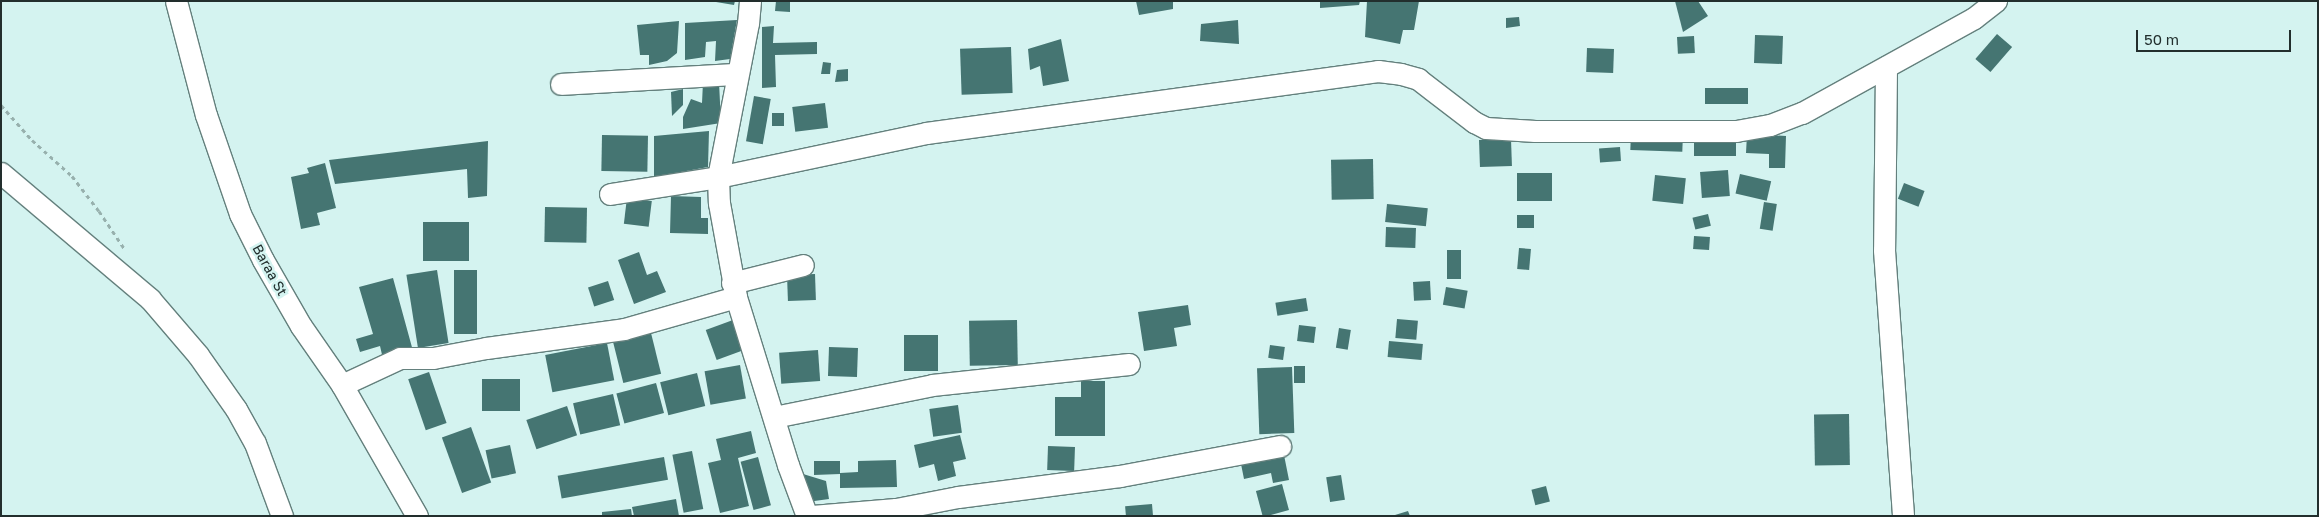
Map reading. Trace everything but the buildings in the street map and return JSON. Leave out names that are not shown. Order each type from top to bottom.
[{"type":"street","points":[[750,1],[748,23],[718,178],[718,203],[734,290],[807,516]]},
{"type":"street","points":[[610,194],[718,178],[926,133],[1378,71],[1401,74],[1418,79],[1474,122],[1486,128],[1535,131],[1736,131],[1770,125],[1802,113],[1974,18],[1996,1]]},
{"type":"street","name":"Baraa St","points":[[178,2],[206,115],[240,214],[263,260],[301,326],[342,386],[417,516]]},
{"type":"street","points":[[1886,67],[1884,250],[1902,516]]},
{"type":"street","points":[[561,84],[737,74]]},
{"type":"street","points":[[1,173],[150,298],[198,355],[236,409],[255,443],[282,516]]},
{"type":"street","points":[[342,386],[400,358],[433,358],[486,348],[624,329],[803,265]]},
{"type":"street","points":[[774,417],[932,385],[1129,364]]},
{"type":"street","points":[[812,516],[896,509],[958,497],[1120,476],[1280,446]]},
{"type":"street","points":[[896,509],[917,516]]},
{"type":"path","points":[[1,105],[32,140],[72,176],[99,211],[124,249]]}]
